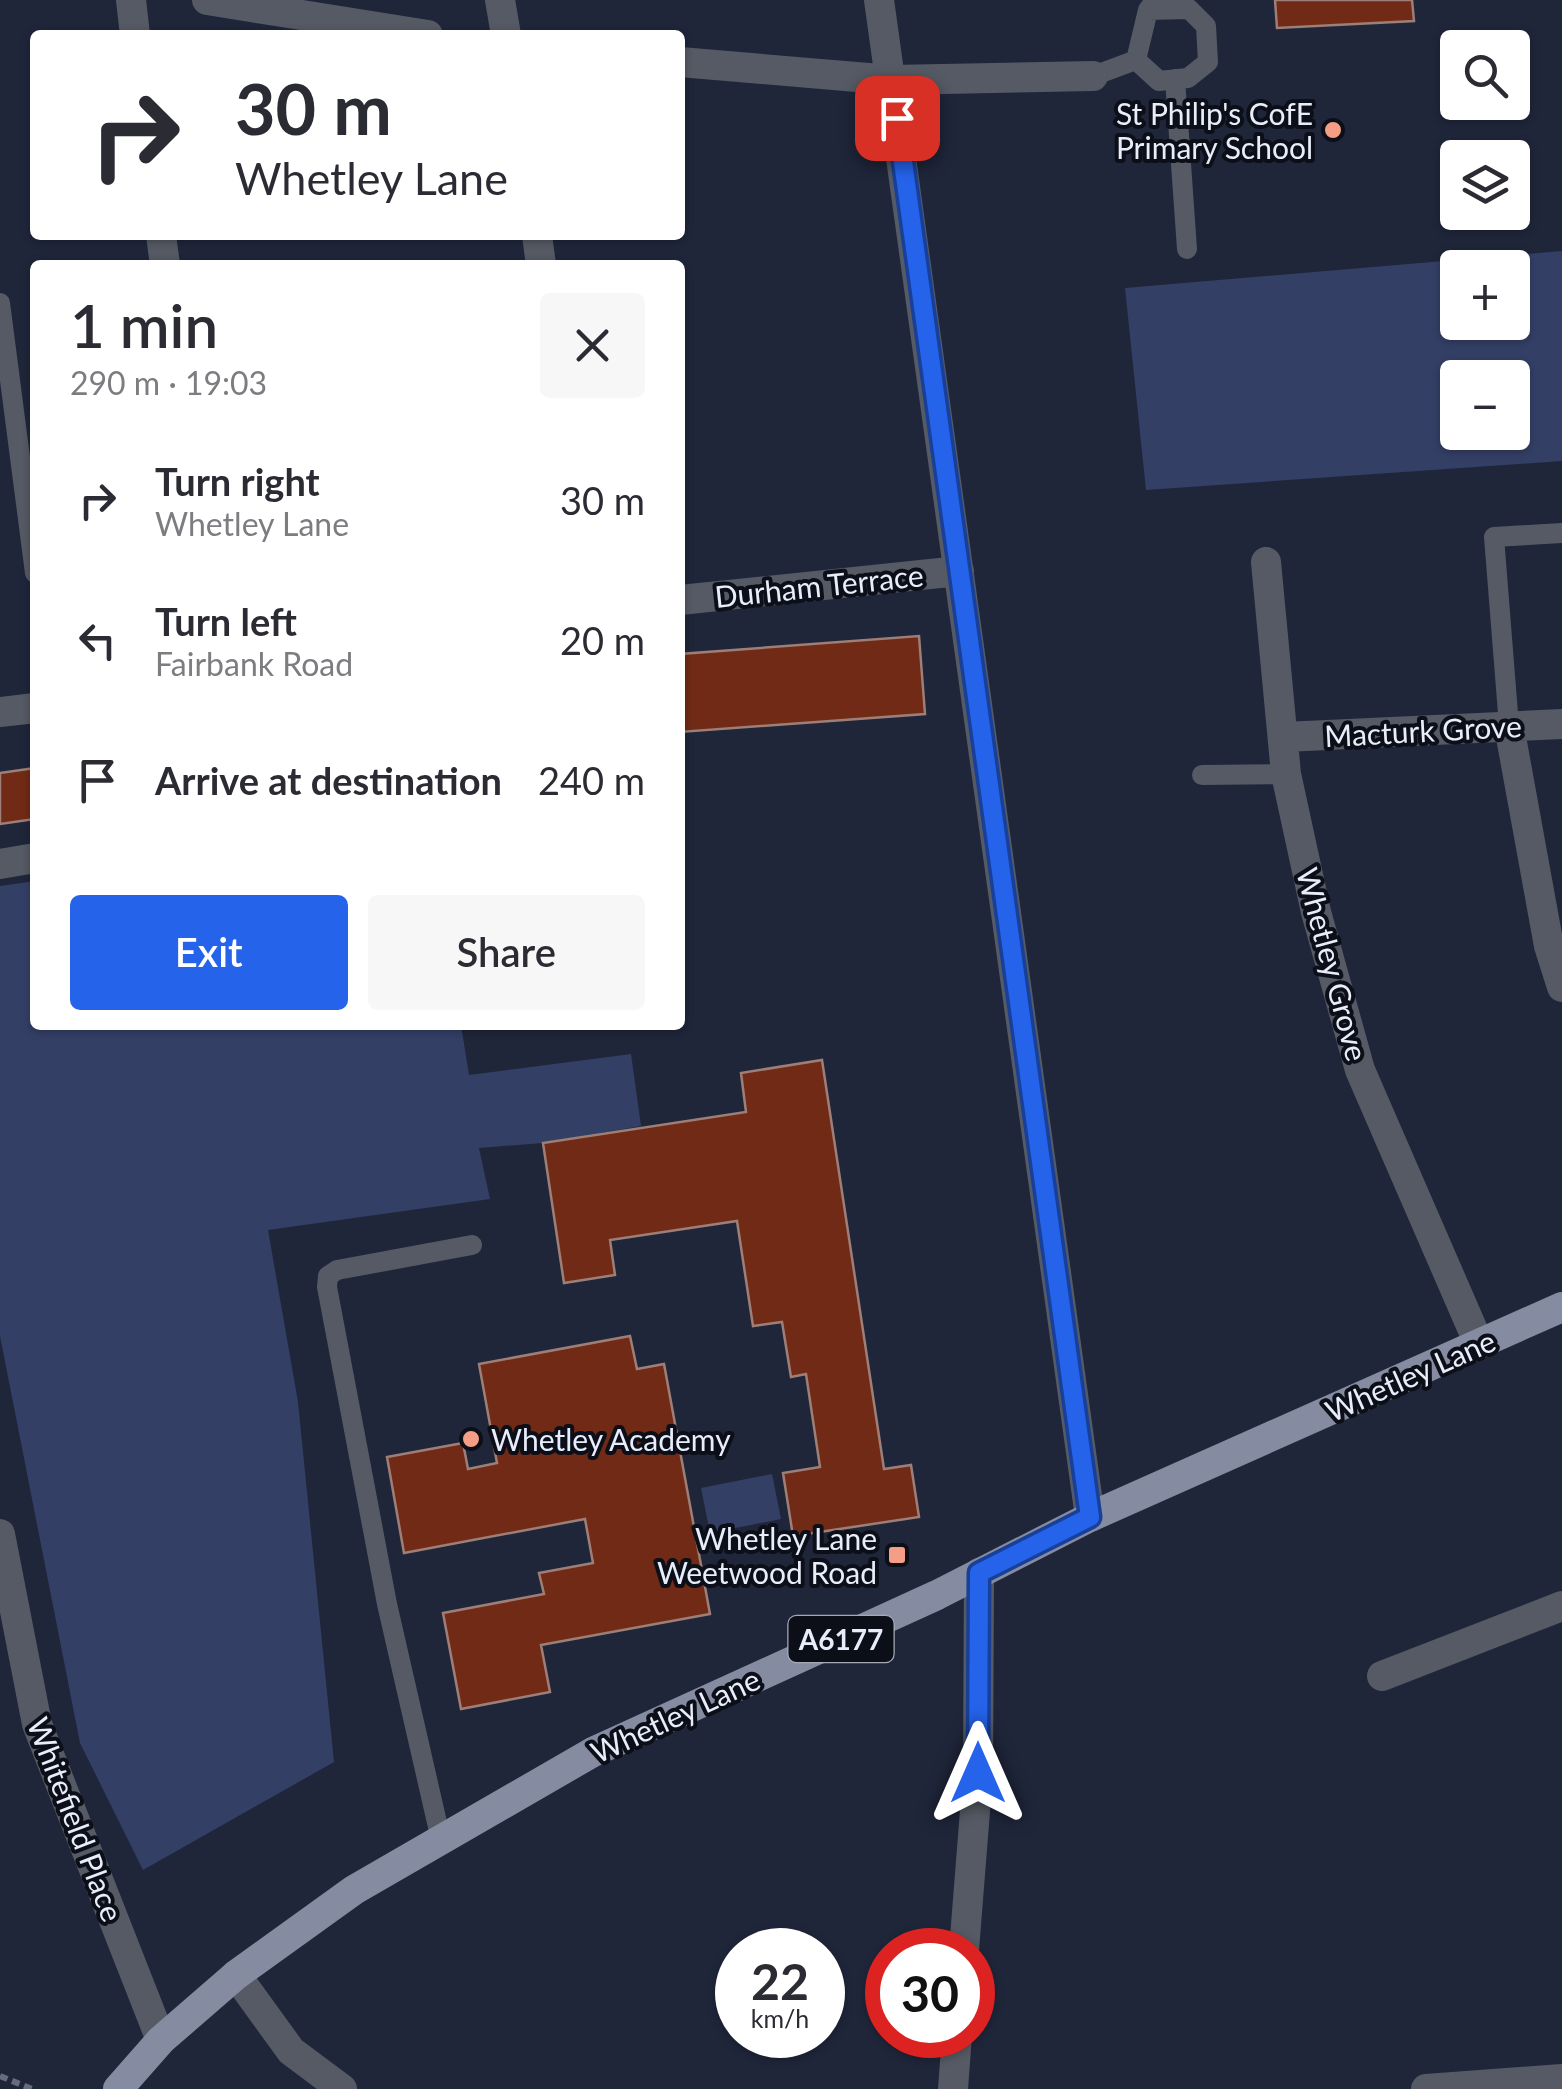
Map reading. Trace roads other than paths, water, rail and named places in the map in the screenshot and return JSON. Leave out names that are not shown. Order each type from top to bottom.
[{"type":"main road","name":"Whetley Lane","points":[[118,2089],[161,2040],[236,1975],[354,1890],[593,1752],[979,1573],[1090,1517],[1562,1307]]},
{"type":"street","points":[[131,0],[134,30]]},
{"type":"street","points":[[206,0],[396,30]]},
{"type":"street","points":[[500,0],[505,30]]},
{"type":"street","points":[[878,0],[1090,1517]]},
{"type":"street","points":[[685,62],[892,80],[1093,76]]},
{"type":"street","name":"Whetley Grove","points":[[1266,562],[1286,774],[1316,912],[1360,1070],[1479,1344]]},
{"type":"street","name":"Durham Terrace","points":[[685,599],[959,571]]},
{"type":"street","points":[[0,712],[30,709]]},
{"type":"street","name":"Macturk Grove","points":[[1284,737],[1562,724]]},
{"type":"street","points":[[1508,726],[1549,946],[1562,987]]},
{"type":"street","points":[[0,864],[30,859]]},
{"type":"street","name":"Whitefield Place","points":[[0,1534],[37,1724],[161,2040]]},
{"type":"street","points":[[966,1928],[978,1773],[979,1573]]},
{"type":"street","points":[[1382,1676],[1562,1606]]},
{"type":"street","points":[[236,1975],[291,2051],[342,2089]]},
{"type":"street","points":[[953,2089],[955,2058]]},
{"type":"street","points":[[1426,2089],[1562,2078]]},
{"type":"lane","points":[[1152,5],[1189,9],[1206,26],[1208,62],[1188,78],[1159,81],[1136,60],[1152,5]]},
{"type":"lane","points":[[1093,76],[1136,60]]},
{"type":"lane","points":[[1174,79],[1187,249]]},
{"type":"lane","points":[[0,303],[30,534]]},
{"type":"lane","points":[[1508,726],[1494,538],[1562,533]]},
{"type":"lane","points":[[1202,775],[1286,774]]},
{"type":"lane","points":[[441,1840],[386,1604],[327,1288],[328,1276],[337,1270],[472,1245]]},
{"type":"place","name":"St Philip's CofE Primary School","points":[[1333,130]]},
{"type":"place","name":"Whetley Academy","points":[[471,1439]]},
{"type":"place","name":"Whetley Lane Weetwood Road","points":[[897,1555]]}]
